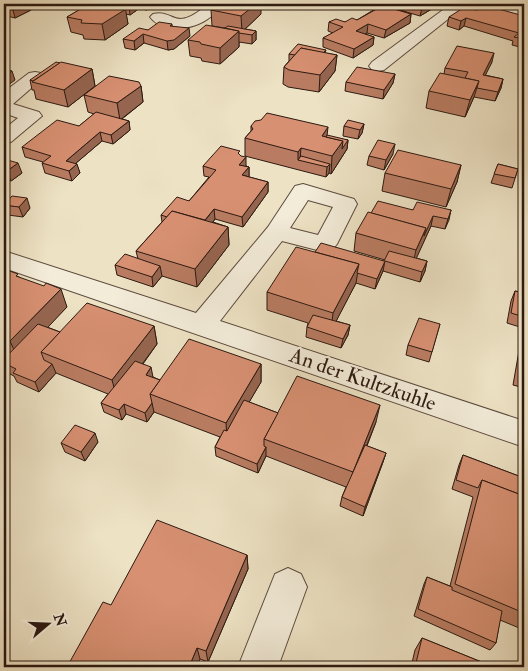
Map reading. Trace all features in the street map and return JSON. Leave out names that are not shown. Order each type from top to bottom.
[{"type":"street","points":[[176,8],[158,17],[166,22],[180,25],[195,22],[210,10],[207,4]]},
{"type":"street","points":[[378,66],[460,4]]},
{"type":"street","points":[[479,4],[524,16]]},
{"type":"street","points":[[4,103],[6,99],[35,77]]},
{"type":"street","points":[[4,107],[32,116],[4,138]]},
{"type":"street","points":[[202,325],[276,232]]},
{"type":"street","name":"An der Kultzkuhle","points":[[4,259],[524,434]]},
{"type":"street","points":[[258,667],[288,587]]},
{"type":"building","points":[[4,4],[25,4],[13,10],[4,8]]},
{"type":"building","points":[[89,4],[101,4],[126,9],[102,24],[81,23],[82,20],[67,17]]},
{"type":"building","points":[[101,4],[133,4],[121,8]]},
{"type":"building","points":[[219,4],[256,4],[241,16],[211,10]]},
{"type":"building","points":[[376,4],[402,4],[394,9],[411,14],[386,30],[368,24],[356,31],[374,37],[354,49],[323,38],[343,27],[329,22],[336,19],[345,22],[352,18],[357,20],[382,6]]},
{"type":"building","points":[[407,4],[428,4],[422,8]]},
{"type":"building","points":[[484,5],[524,16],[524,39],[514,37],[519,33],[466,18],[461,21],[449,17],[463,8],[477,10]]},
{"type":"building","points":[[159,22],[172,24],[170,26],[189,28],[174,40],[167,41],[143,34],[134,41],[123,39],[139,28],[148,30]]},
{"type":"building","points":[[206,25],[239,31],[220,48],[188,40]]},
{"type":"building","points":[[228,26],[256,31],[252,35],[239,33],[239,31],[225,28]]},
{"type":"building","points":[[298,44],[326,50],[323,53],[301,48],[295,55],[289,54]]},
{"type":"building","points":[[457,46],[494,53],[483,75],[503,79],[498,92],[477,88],[479,81],[465,78],[468,72],[445,68]]},
{"type":"building","points":[[301,48],[337,55],[320,75],[289,70],[284,67]]},
{"type":"building","points":[[56,62],[60,63],[33,81],[30,80]]},
{"type":"building","points":[[61,62],[92,69],[64,90],[32,82]]},
{"type":"building","points":[[357,67],[395,74],[384,90],[346,82]]},
{"type":"building","points":[[4,69],[12,71],[4,76]]},
{"type":"building","points":[[440,73],[479,81],[470,100],[429,91]]},
{"type":"building","points":[[109,76],[139,82],[141,86],[117,103],[84,95]]},
{"type":"building","points":[[96,112],[129,121],[111,135],[100,132],[66,161],[77,164],[69,171],[42,163],[51,156],[22,147],[57,120],[79,126]]},
{"type":"building","points":[[267,113],[328,127],[322,136],[343,141],[332,156],[301,148],[298,152],[245,138],[253,129],[251,126],[255,121],[261,120]]},
{"type":"building","points":[[348,120],[364,124],[360,130],[344,126]]},
{"type":"building","points":[[327,135],[348,140],[342,149],[343,141],[326,137]]},
{"type":"building","points":[[378,140],[395,144],[386,160],[369,156]]},
{"type":"building","points":[[221,146],[240,151],[238,153],[246,157],[239,165],[249,167],[242,175],[268,182],[242,217],[214,209],[205,220],[172,211],[167,217],[161,215],[177,197],[189,201],[216,170],[203,166]]},
{"type":"building","points":[[398,150],[461,165],[451,189],[385,173]]},
{"type":"building","points":[[301,156],[330,164],[327,167],[298,160]]},
{"type":"building","points":[[4,159],[18,163],[7,171],[4,170]]},
{"type":"building","points":[[498,164],[518,169],[515,178],[494,174]]},
{"type":"building","points":[[12,196],[27,198],[19,207],[4,205]]},
{"type":"building","points":[[378,201],[413,210],[417,202],[451,210],[448,219],[433,216],[424,236],[426,228],[371,213]]},
{"type":"building","points":[[172,211],[228,227],[195,269],[136,251]]},
{"type":"building","points":[[368,212],[426,228],[416,250],[356,233]]},
{"type":"building","points":[[321,243],[384,261],[389,251],[427,261],[422,272],[385,261],[377,279],[357,273],[359,264],[315,252]]},
{"type":"building","points":[[296,247],[359,264],[333,313],[267,292]]},
{"type":"building","points":[[125,254],[160,266],[152,277],[115,265]]},
{"type":"building","points":[[4,269],[18,274],[16,276],[44,286],[46,283],[61,289],[10,341],[4,339]]},
{"type":"building","points":[[515,291],[524,293],[524,317],[511,313]]},
{"type":"building","points":[[87,303],[154,326],[112,380],[41,352]]},
{"type":"building","points":[[313,315],[350,325],[343,339],[307,327]]},
{"type":"building","points":[[419,318],[440,324],[432,352],[408,345]]},
{"type":"building","points":[[38,324],[60,332],[41,352],[44,360],[52,364],[35,382],[13,373],[16,369],[4,363],[4,359]]},
{"type":"building","points":[[189,339],[261,364],[226,423],[150,394]]},
{"type":"building","points":[[524,350],[524,368],[521,368]]},
{"type":"building","points":[[135,361],[151,367],[146,375],[160,380],[150,394],[152,403],[145,413],[124,404],[119,410],[101,403]]},
{"type":"building","points":[[297,376],[380,405],[353,472],[264,439]]},
{"type":"building","points":[[244,400],[278,413],[264,439],[264,446],[266,447],[257,464],[215,447],[224,430],[227,431]]},
{"type":"building","points":[[75,425],[95,433],[81,452],[61,443]]},
{"type":"building","points":[[365,445],[386,453],[365,507],[342,497]]},
{"type":"building","points":[[463,455],[524,478],[524,496],[482,480],[478,488],[456,480]]},
{"type":"building","points":[[482,480],[524,496],[524,613],[455,584]]},
{"type":"building","points":[[157,520],[247,555],[206,651],[197,648],[189,667],[67,667],[103,602],[111,605]]},
{"type":"building","points":[[427,577],[452,587],[452,590],[502,611],[496,643],[418,609]]},
{"type":"building","points":[[422,638],[494,667],[415,667]]}]
